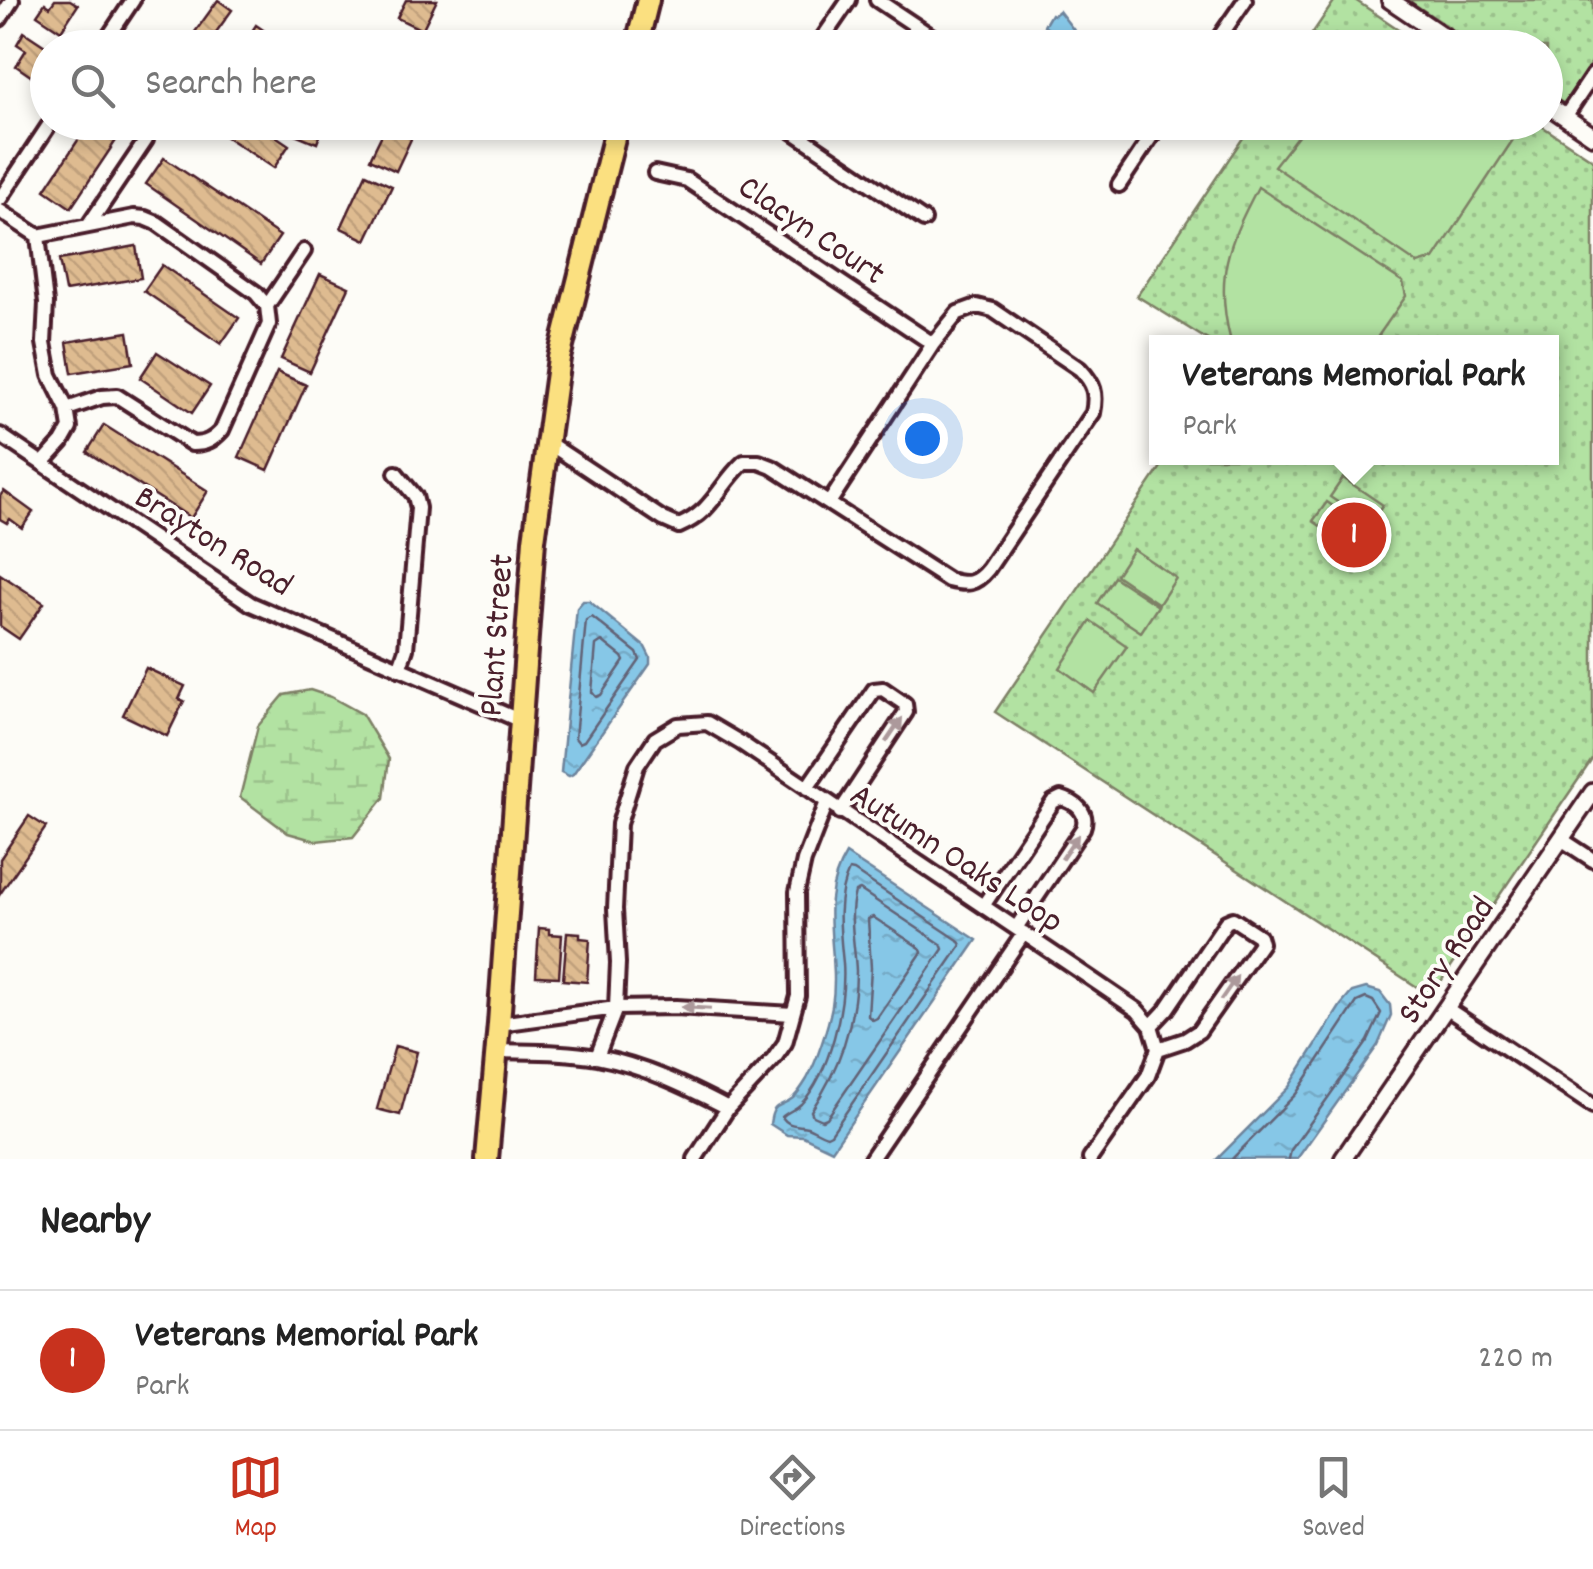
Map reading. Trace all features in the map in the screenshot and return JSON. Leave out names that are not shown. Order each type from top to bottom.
[{"type":"main road","points":[[640,30],[648,0]]},
{"type":"main road","name":"Plant Street","points":[[487,1159],[534,540],[560,358],[614,140]]},
{"type":"street","points":[[0,19],[12,0]]},
{"type":"street","points":[[114,30],[133,0]]},
{"type":"street","points":[[828,30],[849,0]]},
{"type":"street","points":[[877,0],[922,30]]},
{"type":"street","points":[[1224,30],[1244,0]]},
{"type":"street","points":[[1390,0],[1434,30]]},
{"type":"street","points":[[1593,75],[1565,117],[1593,136]]},
{"type":"street","points":[[0,199],[39,140]]},
{"type":"street","points":[[88,226],[146,140]]},
{"type":"street","points":[[806,140],[924,220]]},
{"type":"street","points":[[1119,184],[1149,140]]},
{"type":"street","name":"Clacyn Court","points":[[655,173],[687,180],[934,344]]},
{"type":"street","points":[[0,211],[38,236],[145,218],[256,294],[267,306],[269,324],[222,430],[204,444],[192,444],[117,396],[67,409]]},
{"type":"street","points":[[38,236],[46,303],[44,343],[50,375],[67,409],[70,428],[43,462]]},
{"type":"street","points":[[267,306],[304,251]]},
{"type":"street","points":[[547,442],[679,526],[696,519],[744,462],[759,462],[948,580],[965,585],[978,581],[1094,413],[1096,397],[1092,382],[1080,369],[993,310],[977,306],[958,314],[934,344],[829,504]]},
{"type":"street","name":"Brayton Road","points":[[0,435],[239,597],[521,720]]},
{"type":"street","points":[[396,474],[415,496],[418,508],[406,649],[400,668]]},
{"type":"street","points":[[807,788],[874,690],[883,689],[905,704],[906,712],[840,812]]},
{"type":"street","points":[[598,1057],[616,1008],[619,824],[637,766],[655,739],[678,725],[707,723],[827,802]]},
{"type":"street","name":"Story Road","points":[[1343,1159],[1593,792]]},
{"type":"street","points":[[871,1159],[1083,828],[1084,813],[1061,798],[1053,802],[983,906]]},
{"type":"street","name":"Autumn Oaks Loop","points":[[694,1159],[728,1108],[785,1043],[798,996],[797,892],[804,861],[827,802],[1136,1010],[1151,1026]]},
{"type":"street","points":[[1561,839],[1593,860]]},
{"type":"street","points":[[1090,1159],[1148,1076],[1158,1049],[1151,1026],[1167,1009],[1226,922],[1234,919],[1259,936],[1260,942],[1199,1031],[1186,1040],[1158,1049]]},
{"type":"street","points":[[499,1024],[616,1008],[676,1007],[793,1014]]},
{"type":"street","points":[[1446,1008],[1593,1106]]},
{"type":"street","points":[[496,1052],[598,1057],[674,1080],[728,1108]]},
{"type":"green space","points":[[1335,0],[1355,0],[1400,30],[1315,30]]},
{"type":"green space","points":[[1408,0],[1593,0],[1593,60],[1564,104],[1563,30],[1453,30]]},
{"type":"green space","points":[[1242,140],[1563,140],[1593,160],[1593,758],[1431,996],[995,712],[1162,465],[1559,465],[1559,335],[1200,335],[1137,296]]},
{"type":"green space","points":[[1294,140],[1513,140],[1434,259],[1418,264],[1274,166]]},
{"type":"green space","points":[[1258,187],[1403,282],[1406,296],[1379,335],[1229,335],[1224,279],[1239,226]]},
{"type":"green space","points":[[1343,478],[1383,505],[1370,524],[1330,497]]},
{"type":"green space","points":[[1327,502],[1366,529],[1353,548],[1313,521]]},
{"type":"green space","points":[[1133,549],[1176,578],[1159,604],[1116,575]]},
{"type":"green space","points":[[1114,577],[1158,606],[1141,632],[1097,603]]},
{"type":"green space","points":[[1091,621],[1127,646],[1094,693],[1060,668]]},
{"type":"green space","points":[[310,690],[362,714],[389,759],[384,798],[353,837],[316,841],[288,833],[240,797],[258,726],[284,695]]},
{"type":"water","points":[[1059,11],[1074,30],[1050,30],[1044,26]]},
{"type":"water","points":[[583,601],[589,601],[645,647],[650,664],[569,776],[561,772],[577,608]]},
{"type":"water","points":[[846,854],[977,940],[832,1150],[803,1136],[787,1135],[770,1124],[775,1109],[793,1098],[807,1079],[828,1024],[834,986],[832,891]]},
{"type":"water","points":[[1366,988],[1380,992],[1390,1005],[1391,1015],[1378,1045],[1297,1159],[1217,1159],[1289,1087],[1352,992]]},
{"type":"building","points":[[55,0],[70,0],[78,5],[62,30],[37,15],[45,3],[50,7]]},
{"type":"building","points":[[218,0],[232,10],[218,30],[196,30]]},
{"type":"building","points":[[406,0],[437,0],[422,30],[397,18]]},
{"type":"building","points":[[24,32],[30,36],[30,76],[16,66],[26,50],[17,44]]},
{"type":"building","points":[[78,140],[116,140],[71,208],[45,190]]},
{"type":"building","points":[[231,140],[282,140],[289,145],[274,168]]},
{"type":"building","points":[[379,140],[411,140],[396,171],[370,159]]},
{"type":"building","points":[[164,158],[280,236],[261,264],[146,184]]},
{"type":"building","points":[[366,174],[392,186],[366,240],[341,228]]},
{"type":"building","points":[[136,246],[141,278],[65,291],[59,260]]},
{"type":"building","points":[[162,265],[239,318],[221,344],[144,291]]},
{"type":"building","points":[[320,274],[349,287],[310,372],[281,359]]},
{"type":"building","points":[[128,332],[133,363],[72,373],[67,342]]},
{"type":"building","points":[[157,352],[210,386],[192,413],[140,378]]},
{"type":"building","points":[[277,372],[306,385],[268,470],[239,457]]},
{"type":"building","points":[[104,425],[208,491],[191,518],[87,452]]},
{"type":"building","points":[[4,491],[33,512],[22,528],[10,519],[7,523],[0,519],[0,496]]},
{"type":"building","points":[[0,574],[44,603],[19,639],[0,626]]},
{"type":"building","points":[[146,668],[185,686],[179,699],[184,701],[167,736],[123,715]]},
{"type":"building","points":[[29,816],[46,827],[0,894],[0,859]]},
{"type":"building","points":[[539,928],[562,935],[559,977],[536,976]]},
{"type":"building","points":[[567,932],[590,939],[587,982],[563,980]]},
{"type":"building","points":[[395,1046],[417,1052],[400,1115],[377,1109]]},
{"type":"place","name":"Veterans Memorial Park","points":[[1354,535]]}]
